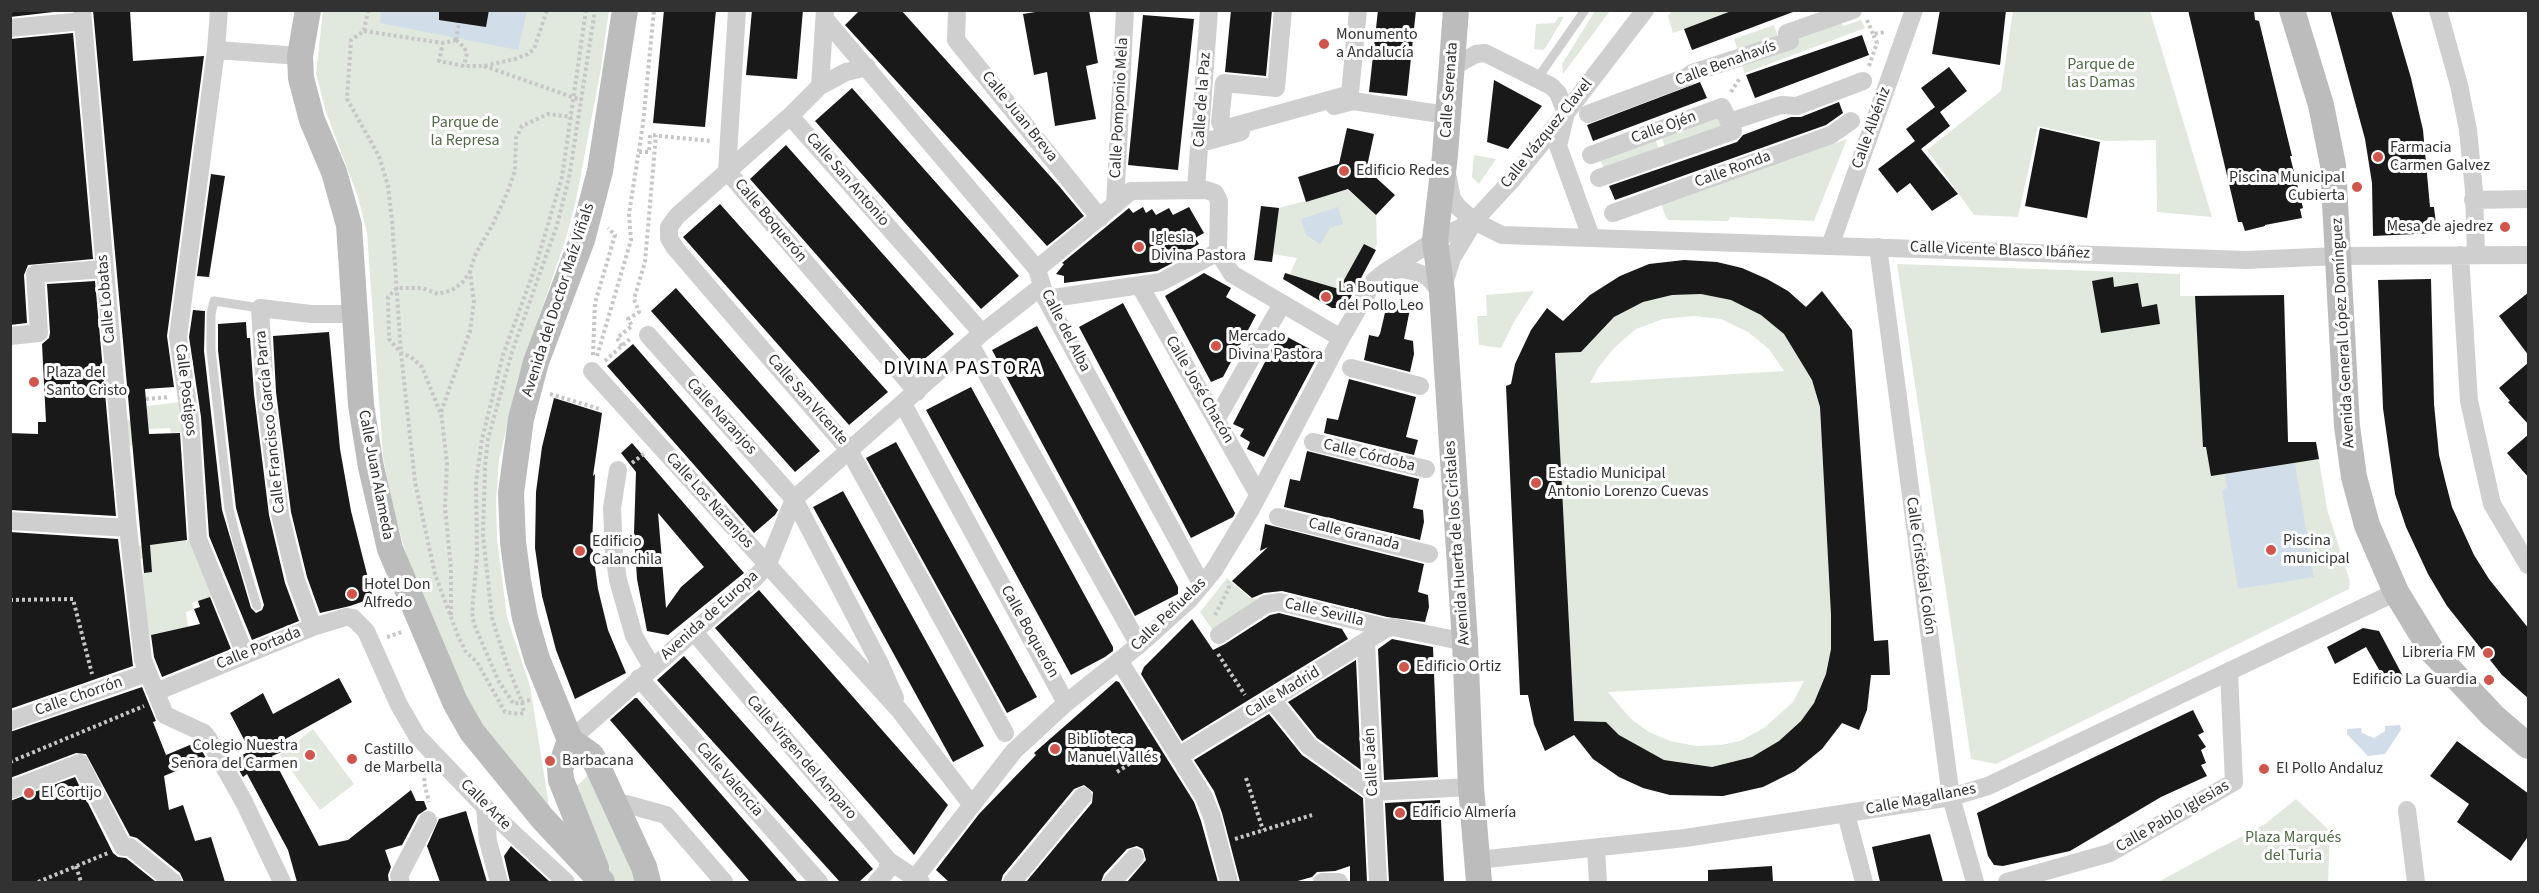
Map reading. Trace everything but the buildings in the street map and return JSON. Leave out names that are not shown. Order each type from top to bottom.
[{"type":"street","name":"Calle Postigos","points":[[219,10],[216,50],[178,337],[190,419],[198,538],[245,654]]},
{"type":"street","name":"Calle Juan Alameda","points":[[308,10],[300,56],[306,101],[344,202],[351,242],[361,405],[371,467],[390,549],[420,624],[455,702],[472,732],[543,819],[602,882]]},
{"type":"street","name":"Avenida del Doctor Maíz Viñals","points":[[625,10],[600,171],[582,240],[536,362],[522,419],[511,493],[513,542],[525,618],[537,659],[570,740],[591,755],[616,804],[644,867],[648,882]]},
{"type":"street","name":"Calle Boquerón","points":[[737,10],[727,171],[917,392]]},
{"type":"street","name":"Calle Juan Breva","points":[[957,10],[956,40],[1100,218]]},
{"type":"street","name":"Calle Pomponio Mela","points":[[1115,205],[1125,10]]},
{"type":"street","name":"Calle de la Paz","points":[[1196,189],[1209,10]]},
{"type":"street","points":[[1283,10],[1276,88],[1224,83],[1220,122],[1222,126],[1227,128],[1347,96],[1350,93],[1358,10]]},
{"type":"street","points":[[1353,101],[1363,10]]},
{"type":"street","name":"Calle Serenata","points":[[1435,240],[1445,155],[1456,10]]},
{"type":"street","name":"Calle Vázquez Clavel","points":[[1435,240],[1474,221],[1510,182],[1645,10]]},
{"type":"street","name":"Calle Benahavís","points":[[1588,114],[1687,77],[1692,73],[1790,41],[1787,33],[1853,10]]},
{"type":"street","name":"Calle Albéniz","points":[[1830,246],[1914,10]]},
{"type":"street","name":"Avenida General López Domínguez","points":[[2292,10],[2327,128],[2333,165],[2345,402],[2354,477],[2373,543],[2396,592],[2420,634],[2446,668],[2493,716],[2529,746]]},
{"type":"street","points":[[2438,10],[2468,130],[2473,200],[2468,255],[2469,401],[2492,504],[2529,565]]},
{"type":"street","points":[[820,86],[825,15]]},
{"type":"street","name":"Calle del Alba","points":[[825,15],[1042,285],[1202,585]]},
{"type":"street","points":[[10,28],[82,16]]},
{"type":"street","name":"Calle Lobatas","points":[[82,16],[128,528],[143,660],[169,719],[204,734],[208,738],[244,802],[282,882]]},
{"type":"street","points":[[216,50],[300,56]]},
{"type":"street","points":[[1451,68],[1476,54],[1485,53],[1537,79],[1558,93],[1566,113],[1558,146],[1591,237]]},
{"type":"street","points":[[790,116],[820,86],[846,72],[867,67]]},
{"type":"street","name":"Calle Ojén","points":[[1729,122],[1781,105],[1797,106],[1863,81]]},
{"type":"street","points":[[1200,143],[1353,101],[1447,115]]},
{"type":"street","name":"Calle Ojén","points":[[1591,155],[1722,107],[1732,130],[1599,178]]},
{"type":"street","name":"Calle San Vicente","points":[[790,116],[677,216],[669,227],[669,238],[675,248],[849,450],[1005,733]]},
{"type":"street","name":"Calle San Antonio","points":[[790,116],[976,338],[1139,645]]},
{"type":"street","name":"Calle Ronda","points":[[1613,213],[1831,135],[1851,121]]},
{"type":"street","name":"Calle Vicente Blasco Ibáñez","points":[[1445,155],[1452,199],[1474,221],[1502,235],[2246,260],[2339,256],[2529,255]]},
{"type":"street","points":[[1196,189],[1215,193],[1219,201],[1218,252],[1232,274],[1341,338]]},
{"type":"street","name":"Avenida de Europa","points":[[570,740],[754,579],[768,564],[794,499],[976,338],[1042,285],[1100,218],[1131,191],[1196,189]]},
{"type":"street","points":[[2473,200],[2529,199]]},
{"type":"street","points":[[1442,293],[1452,258],[1474,221]]},
{"type":"street","name":"Calle Peñuelas","points":[[916,881],[971,804],[1014,751],[1066,703],[1120,662],[1202,585],[1214,570],[1258,494],[1341,338],[1374,282],[1385,272],[1435,240]]},
{"type":"street","name":"Avenida Huerta de los Cristales","points":[[1435,240],[1442,293],[1479,871]]},
{"type":"street","name":"Calle Cristóbal Colón","points":[[1878,248],[1951,797],[1975,882]]},
{"type":"street","points":[[1042,285],[1140,286],[1161,282],[1218,252]]},
{"type":"street","points":[[10,336],[39,333],[35,274],[105,269]]},
{"type":"street","points":[[1385,272],[1402,269],[1416,272],[1428,277],[1442,293]]},
{"type":"street","name":"Calle José Chacón","points":[[1140,286],[1258,494]]},
{"type":"street","points":[[1216,420],[1282,304]]},
{"type":"street","name":"Calle Francisco García Parra","points":[[314,627],[296,580],[280,514],[265,393],[260,308],[311,314],[356,314]]},
{"type":"street","name":"Calle Naranjos","points":[[648,335],[794,499]]},
{"type":"street","points":[[1351,368],[1420,386]]},
{"type":"street","name":"Calle Los Naranjos","points":[[592,371],[900,711],[971,804]]},
{"type":"street","name":"Calle Boquerón","points":[[903,404],[1066,703]]},
{"type":"street","name":"Calle Córdoba","points":[[1313,442],[1426,469]]},
{"type":"street","name":"Calle Valencia","points":[[626,468],[612,508],[618,580],[646,673],[819,882]]},
{"type":"street","name":"Calle Los Naranjos","points":[[794,499],[880,664],[900,711]]},
{"type":"street","name":"Calle Granada","points":[[1278,517],[1429,554]]},
{"type":"street","points":[[10,521],[128,528]]},
{"type":"street","name":"Calle Magallanes","points":[[1479,871],[1596,849],[1951,797],[1988,786],[2396,592]]},
{"type":"street","name":"Calle Sevilla","points":[[1218,643],[1266,604],[1280,602],[1387,628],[1393,627],[1465,642]]},
{"type":"street","name":"Calle Portada","points":[[157,696],[245,654],[314,627],[346,617],[353,618],[362,625]]},
{"type":"street","name":"Calle Arte","points":[[362,625],[399,705],[417,736],[486,807],[566,882]]},
{"type":"street","name":"Calle Madrid","points":[[1179,756],[1387,628]]},
{"type":"street","name":"Calle Virgen del Amparo","points":[[693,632],[889,861],[916,881]]},
{"type":"street","name":"Calle Jaén","points":[[1366,642],[1378,882]]},
{"type":"street","points":[[1120,662],[1204,796],[1220,844],[1229,882]]},
{"type":"street","name":"Calle Pablo Iglesias","points":[[2007,882],[2110,853],[2234,782],[2229,672]]},
{"type":"street","name":"Calle Chorrón","points":[[10,721],[147,673]]},
{"type":"street","points":[[1272,700],[1309,746],[1373,792],[1472,787]]},
{"type":"street","points":[[570,740],[560,769],[561,780],[602,882]]},
{"type":"street","points":[[10,790],[80,763],[123,847],[130,847],[173,882]]},
{"type":"street","points":[[1012,882],[1083,796]]},
{"type":"street","points":[[616,804],[626,804],[666,815],[724,882]]},
{"type":"street","points":[[486,807],[488,841],[500,882]]},
{"type":"street","points":[[2407,810],[2416,882]]},
{"type":"street","points":[[1846,814],[1864,882]]},
{"type":"street","points":[[400,879],[428,820]]},
{"type":"street","points":[[1596,849],[1598,882]]},
{"type":"street","points":[[1112,882],[1135,857]]},
{"type":"street","points":[[877,882],[887,871],[889,861]]},
{"type":"street","points":[[1322,882],[1339,882]]},
{"type":"lane","points":[[1537,79],[1585,10]]},
{"type":"lane","points":[[257,606],[237,542],[230,509],[211,350],[211,314],[214,301],[260,308]]},
{"type":"path","points":[[364,31],[368,10]]},
{"type":"path","points":[[442,43],[439,61],[464,66],[484,66],[528,54],[534,49],[546,10]]},
{"type":"path","points":[[592,371],[631,240],[630,214],[654,10]]},
{"type":"path","points":[[459,23],[456,40],[466,52],[464,66]]},
{"type":"path","points":[[456,40],[442,43],[364,31],[351,40],[346,99],[379,156],[388,186],[401,353],[415,482],[435,574],[466,652],[477,662],[505,712],[524,713],[522,702]]},
{"type":"path","points":[[484,66],[581,100]]},
{"type":"path","points":[[451,618],[451,569],[446,507],[447,463],[441,412],[422,367],[411,357],[401,353],[390,339],[388,297],[397,288],[422,288],[438,294],[452,290],[462,283],[508,191],[514,170],[516,138],[522,126],[548,114],[579,117]]},
{"type":"path","points":[[639,152],[649,152],[650,135],[729,143]]},
{"type":"path","points":[[622,346],[617,338],[632,326],[628,320],[639,312],[633,299],[645,262],[656,135]]},
{"type":"path","points":[[592,371],[595,303],[615,235],[605,225]]},
{"type":"path","points":[[441,412],[470,331],[474,302],[470,271]]},
{"type":"path","points":[[592,371],[642,328],[648,335]]},
{"type":"path","points":[[549,394],[606,411]]},
{"type":"path","points":[[1223,577],[1229,584],[1229,588],[1215,615],[1218,643],[1255,710]]},
{"type":"path","points":[[10,600],[74,599],[96,690]]},
{"type":"path","points":[[10,762],[157,696]]},
{"type":"path","points":[[417,736],[426,772],[424,782],[432,813],[428,820]]},
{"type":"path","points":[[1117,772],[1168,738]]},
{"type":"path","points":[[1119,742],[1131,763]]},
{"type":"path","points":[[1246,778],[1263,830]]},
{"type":"path","points":[[1220,844],[1312,815]]},
{"type":"path","points":[[38,882],[123,847]]},
{"type":"path","points":[[76,866],[81,882]]},
{"type":"green space","name":"Parque de la Represa","points":[[323,11],[609,11],[600,74],[576,200],[566,238],[517,382],[499,460],[496,502],[497,539],[507,617],[530,686],[549,806],[491,740],[470,706],[416,584],[404,547],[391,500],[383,456],[367,233],[358,197],[326,112],[316,74]]},
{"type":"green space","points":[[1595,11],[1610,11],[1563,74],[1562,64]]},
{"type":"green space","points":[[1672,11],[1734,11],[1673,33],[1668,16]]},
{"type":"green space","name":"Parque de las Damas","points":[[2013,11],[2150,11],[2212,217],[2157,212],[2156,140],[2105,141],[2038,126],[2018,217],[1974,215],[1927,150],[2001,91]]},
{"type":"green space","points":[[1558,17],[1564,17],[1546,47],[1543,50],[1534,49],[1536,24],[1555,23]]},
{"type":"green space","points":[[1839,18],[1843,26],[1861,20],[1865,28],[1745,73],[1741,64],[1792,36]]},
{"type":"green space","points":[[1774,25],[1779,40],[1739,54],[1734,39]]},
{"type":"green space","points":[[1718,112],[1725,129],[1666,150],[1660,133]]},
{"type":"green space","points":[[1654,136],[1660,152],[1605,172],[1599,156]]},
{"type":"green space","points":[[1847,139],[1814,221],[1730,217],[1728,221],[1668,220],[1665,215],[1661,203]]},
{"type":"green space","points":[[1474,155],[1496,159],[1479,184],[1472,177]]},
{"type":"green space","points":[[1346,190],[1376,215],[1377,244],[1366,266],[1339,289],[1290,274],[1297,258],[1273,254],[1279,208]]},
{"type":"green space","points":[[1897,264],[2180,274],[2180,296],[2284,295],[2288,442],[2316,442],[2327,509],[2350,582],[2349,589],[1996,764],[1971,759]]},
{"type":"green space","points":[[1534,291],[1515,320],[1501,348],[1479,345],[1477,316],[1487,316],[1486,295]]},
{"type":"green space","points":[[1701,294],[1731,300],[1761,315],[1784,334],[1812,380],[1820,407],[1831,615],[1831,649],[1826,674],[1814,703],[1801,721],[1779,741],[1752,757],[1712,767],[1664,760],[1619,735],[1606,722],[1574,721],[1555,353],[1581,352],[1614,317],[1643,302],[1672,295]],"holes":[[[1694,316],[1721,319],[1748,332],[1769,349],[1784,371],[1590,383],[1598,368],[1614,348],[1636,329],[1663,319]],[[1804,681],[1793,702],[1764,728],[1740,741],[1721,745],[1696,746],[1670,741],[1649,732],[1631,719],[1608,692]]]},
{"type":"green space","points":[[182,402],[186,432],[171,433],[170,428],[149,429],[150,443],[127,446],[124,420],[147,419],[147,406]]},
{"type":"green space","points":[[192,540],[213,596],[192,603],[194,609],[186,612],[188,627],[146,636],[139,574],[152,572],[151,558],[137,559],[136,546]]},
{"type":"green space","points":[[1227,578],[1250,598],[1261,600],[1212,629],[1200,612]]},
{"type":"green space","points":[[313,729],[354,784],[320,810],[280,755]]},
{"type":"green space","points":[[590,773],[638,882],[615,882],[596,851],[573,790]]},
{"type":"green space","name":"Plaza Marqués del Turia","points":[[2296,799],[2330,831],[2328,882],[2158,882],[2265,824]]},
{"type":"shaded area","points":[[381,11],[527,11],[518,50],[380,23]]},
{"type":"shaded area","points":[[1338,207],[1343,224],[1330,228],[1320,244],[1306,235],[1301,219]]},
{"type":"shaded area","name":"Piscina municipal","points":[[2295,463],[2314,577],[2238,589],[2222,490],[2227,488],[2225,474]]},
{"type":"shaded area","points":[[2400,725],[2401,730],[2385,754],[2368,756],[2347,734],[2347,729],[2361,728],[2362,733],[2374,738],[2385,731],[2385,726]]},
{"type":"place","name":"Monumento a Andalucía","points":[[1324,44]]},
{"type":"place","name":"Farmacia Carmen Galvez","points":[[2378,157]]},
{"type":"place","name":"Edificio Redes","points":[[1344,171]]},
{"type":"place","name":"Piscina Municipal Cubierta","points":[[2357,187]]},
{"type":"place","name":"Mesa de ajedrez","points":[[2505,227]]},
{"type":"place","name":"Iglesia Divina Pastora","points":[[1139,247]]},
{"type":"place","name":"La Boutique del Pollo Leo","points":[[1326,297]]},
{"type":"place","name":"Mercado Divina Pastora","points":[[1216,346]]},
{"type":"place","name":"Plaza del Santo Cristo","points":[[34,382]]},
{"type":"place","name":"Estadio Municipal Antonio Lorenzo Cuevas","points":[[1536,483]]},
{"type":"place","name":"Piscina municipal","points":[[2271,550]]},
{"type":"place","name":"Edificio Calanchila","points":[[580,551]]},
{"type":"place","name":"Hotel Don Alfredo","points":[[352,594]]},
{"type":"place","name":"Libreria FM","points":[[2488,653]]},
{"type":"place","name":"Edificio Ortiz","points":[[1404,667]]},
{"type":"place","name":"Edificio La Guardia","points":[[2489,680]]},
{"type":"place","name":"Biblioteca Manuel Vallés","points":[[1055,749]]},
{"type":"place","name":"Colegio Nuestra Señora del Carmen","points":[[310,755]]},
{"type":"place","name":"Castillo de Marbella","points":[[352,759]]},
{"type":"place","name":"Barbacana","points":[[550,761]]},
{"type":"place","name":"El Pollo Andaluz","points":[[2264,769]]},
{"type":"place","name":"El Cortijo","points":[[29,793]]},
{"type":"place","name":"Edificio Almería","points":[[1400,813]]},
{"type":"district","name":"DIVINA PASTORA","points":[[963,370]]}]
